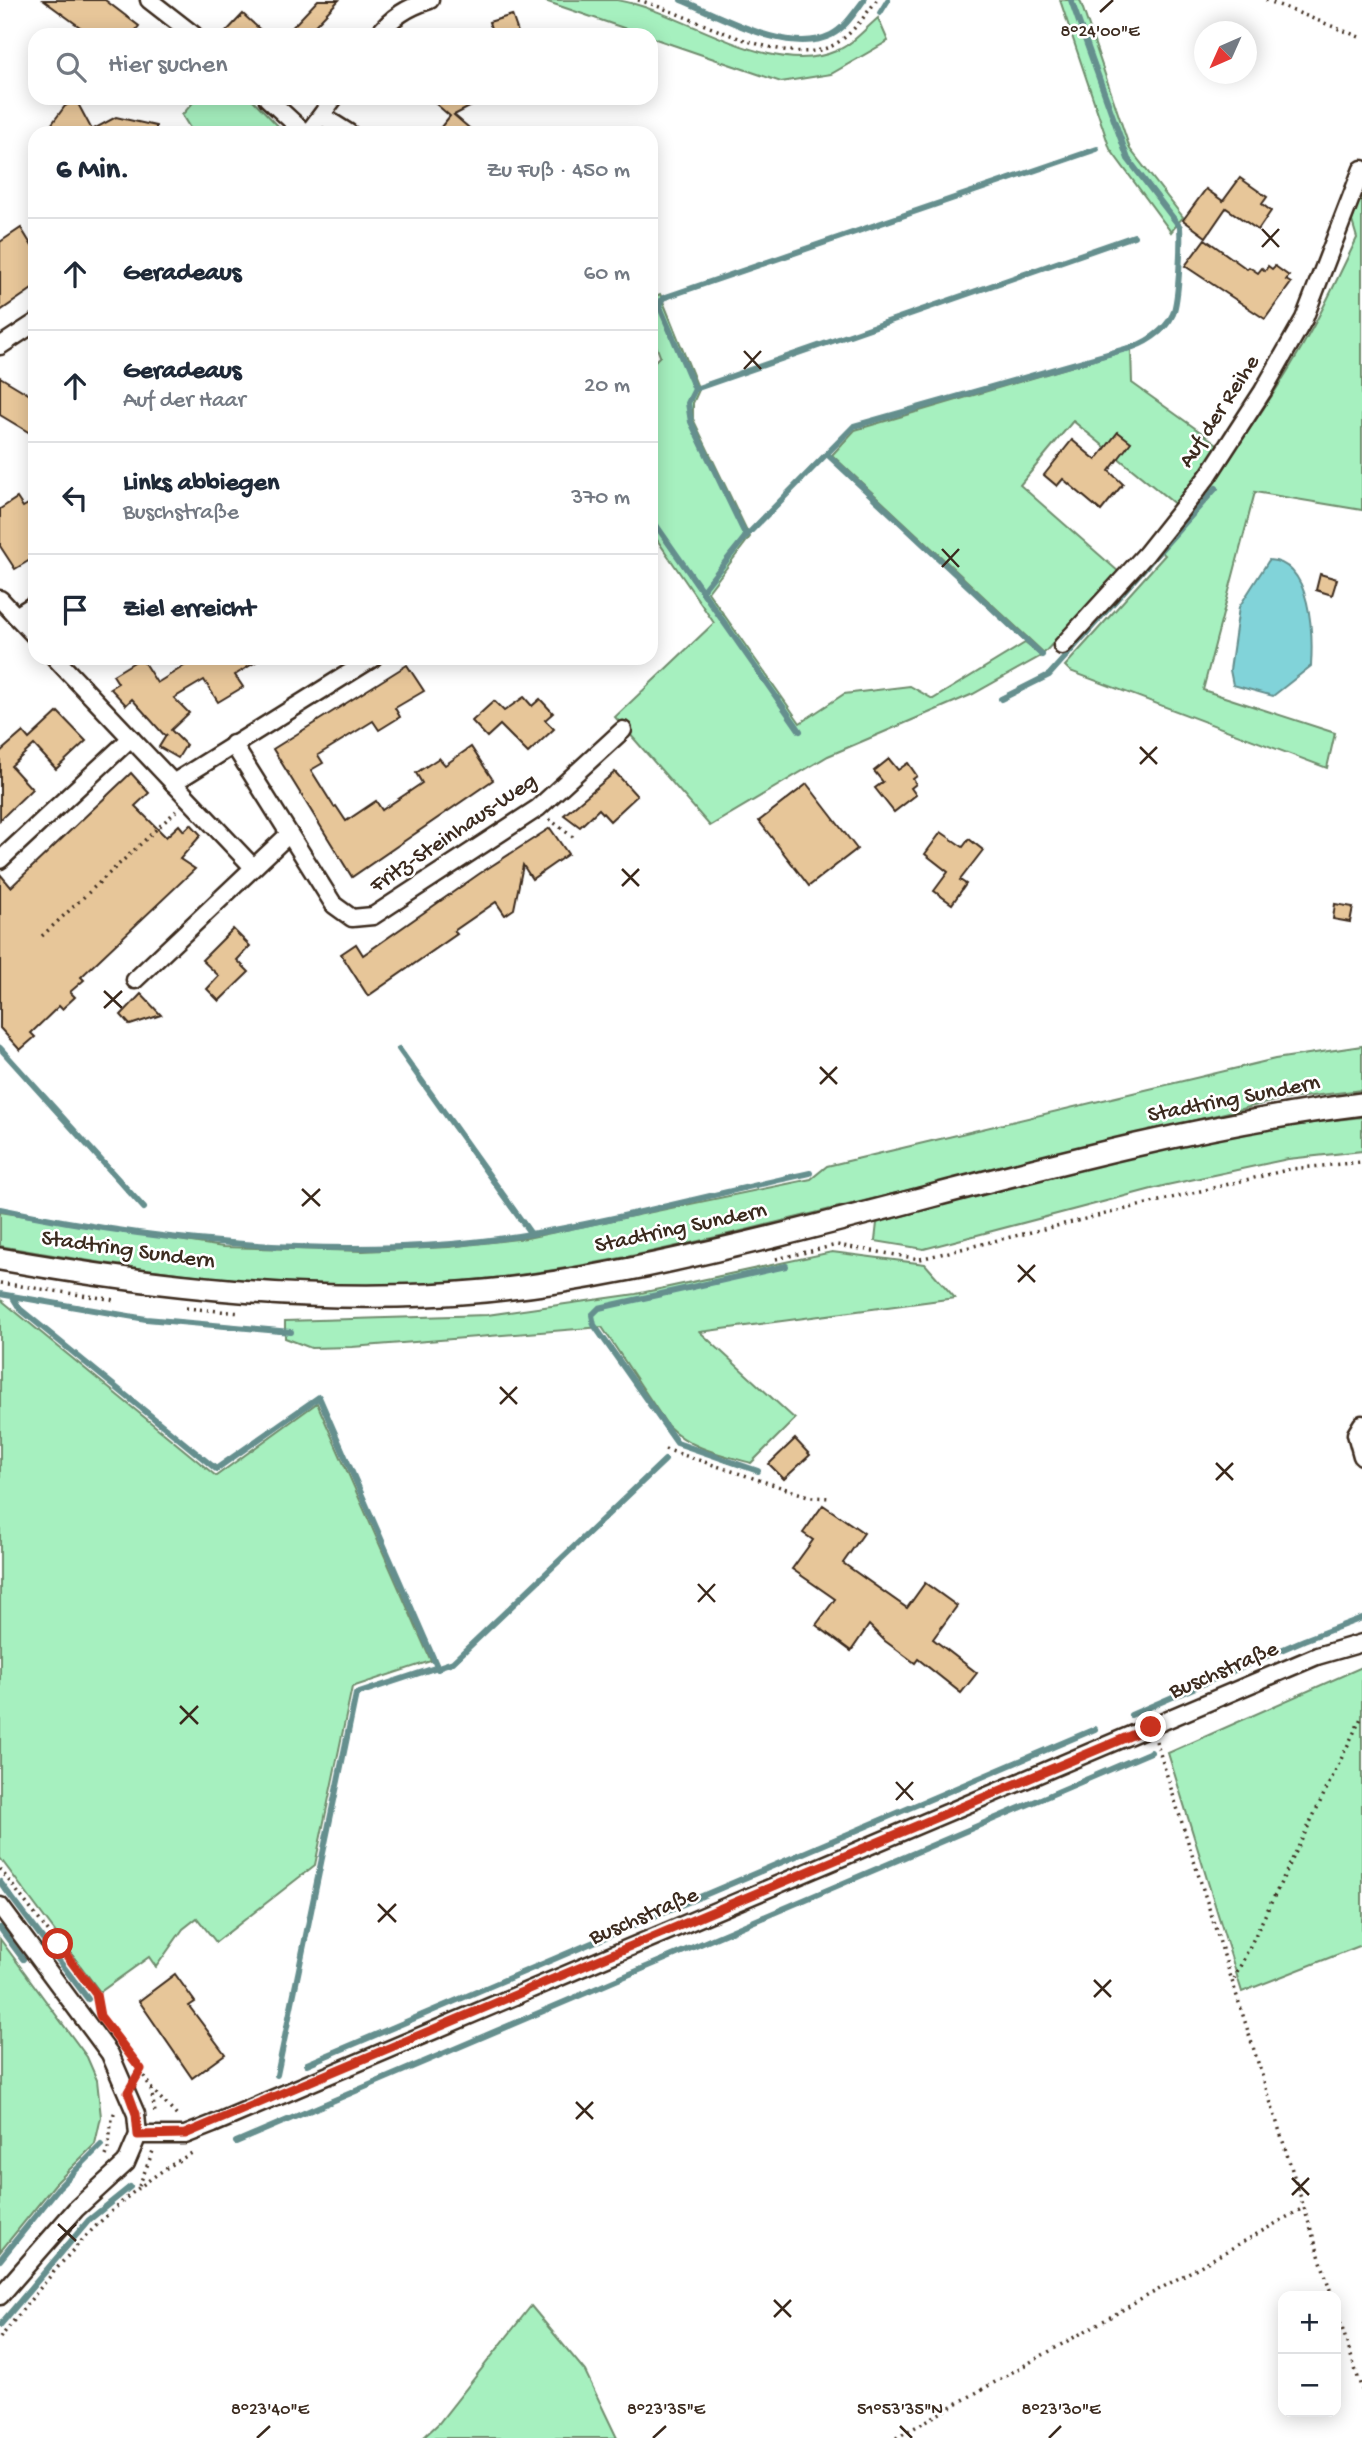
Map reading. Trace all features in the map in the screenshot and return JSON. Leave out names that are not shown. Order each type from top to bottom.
[{"type":"main road","name":"Stadtring Sundern","points":[[0,1259],[118,1280],[234,1291],[356,1296],[484,1291],[639,1269],[1152,1142],[1287,1113],[1362,1104]]},
{"type":"street","points":[[149,0],[185,28]]},
{"type":"street","points":[[383,28],[409,3],[430,0]]},
{"type":"street","points":[[275,105],[298,126]]},
{"type":"street","points":[[313,126],[329,105]]},
{"type":"street","points":[[322,116],[338,126]]},
{"type":"street","name":"Auf der Reihe","points":[[1062,646],[1146,554],[1209,476],[1263,391],[1304,319],[1362,169]]},
{"type":"street","points":[[0,346],[28,328]]},
{"type":"street","points":[[0,599],[28,629]]},
{"type":"street","points":[[16,616],[28,608]]},
{"type":"street","points":[[62,665],[253,867]]},
{"type":"street","points":[[173,783],[362,665]]},
{"type":"street","name":"Fritz-Steinhaus-Weg","points":[[233,744],[334,905],[352,918],[373,916],[538,808],[623,730]]},
{"type":"street","points":[[0,860],[131,738]]},
{"type":"street","points":[[135,980],[289,834]]},
{"type":"street","points":[[1362,1424],[1356,1434],[1362,1456]]},
{"type":"street","name":"Buschstraße","points":[[138,2135],[185,2134],[213,2124],[1317,1656],[1362,1643]]},
{"type":"street","points":[[0,1906],[110,2054],[136,2114],[138,2135],[126,2163],[76,2210],[0,2296]]},
{"type":"lane","points":[[40,1959],[58,1944]]},
{"type":"path","points":[[638,0],[775,50],[805,52],[836,44],[852,32],[877,0]]},
{"type":"path","points":[[1266,0],[1362,38]]},
{"type":"path","points":[[42,936],[189,799]]},
{"type":"path","points":[[538,808],[573,837]]},
{"type":"path","points":[[665,1449],[811,1497],[831,1498]]},
{"type":"path","points":[[1233,1981],[1362,1716]]},
{"type":"path","points":[[1151,1727],[1330,2291]]},
{"type":"path","points":[[0,1869],[96,1994],[100,2016]]},
{"type":"path","points":[[125,2048],[151,2088],[183,2120]]},
{"type":"path","points":[[103,2160],[112,2138],[111,2116],[141,2069]]},
{"type":"path","points":[[0,2339],[94,2227],[139,2188]]},
{"type":"path","points":[[896,2438],[1303,2207]]},
{"type":"path","points":[[1341,2325],[1362,2390]]},
{"type":"green space","points":[[542,0],[617,0],[643,7],[755,51],[783,57],[810,58],[836,51],[853,41],[878,18],[888,41],[831,74],[781,82],[658,40],[658,28],[624,28]]},
{"type":"green space","points":[[1060,0],[1080,0],[1130,149],[1183,217],[1171,232],[1110,149]]},
{"type":"green space","points":[[191,105],[258,105],[278,126],[189,126],[182,115]]},
{"type":"green space","points":[[1362,192],[1362,510],[1255,492],[1203,690],[1335,733],[1327,768],[1070,671],[1065,666],[1165,555],[1158,549],[1222,468],[1280,384],[1331,293],[1357,238],[1352,221]]},
{"type":"green space","points":[[660,294],[699,390],[693,403],[693,419],[750,537],[708,592],[800,723],[844,694],[910,686],[933,699],[1025,643],[1041,656],[973,694],[828,756],[710,826],[615,717],[714,623],[658,541]]},
{"type":"green space","points":[[1131,349],[1132,383],[1220,446],[1176,505],[1073,421],[1020,485],[1119,572],[1044,653],[832,455],[855,430]]},
{"type":"green space","points":[[1362,1046],[1362,1090],[1278,1100],[711,1238],[538,1272],[432,1283],[308,1284],[184,1274],[0,1246],[0,1212],[223,1247],[363,1251],[449,1247],[527,1238],[811,1179],[827,1166],[1275,1059]]},
{"type":"green space","points":[[1362,1117],[1362,1151],[1288,1159],[1167,1185],[924,1249],[875,1241],[877,1223],[1057,1175],[1178,1146]]},
{"type":"green space","points":[[832,1252],[925,1264],[955,1298],[700,1332],[795,1419],[751,1463],[696,1445],[668,1426],[602,1327],[352,1347],[311,1348],[285,1338],[285,1321],[487,1315],[636,1294]]},
{"type":"green space","points":[[0,1299],[216,1476],[317,1403],[431,1661],[352,1687],[315,1865],[216,1942],[197,1918],[183,1929],[156,1967],[149,1957],[100,1992],[0,1858]]},
{"type":"green space","points":[[1362,1667],[1362,1945],[1242,1992],[1168,1753]]},
{"type":"green space","points":[[0,1939],[87,2057],[97,2080],[101,2117],[95,2144],[55,2184],[0,2252]]},
{"type":"green space","points":[[531,2306],[585,2371],[617,2438],[423,2438],[439,2423]]},
{"type":"water","points":[[1269,560],[1283,564],[1294,573],[1302,586],[1310,619],[1311,637],[1311,666],[1273,696],[1233,685],[1230,670],[1239,607]]},
{"type":"building","points":[[43,0],[105,0],[139,26],[137,28],[81,28]]},
{"type":"building","points":[[318,0],[339,0],[313,28],[292,28]]},
{"type":"building","points":[[243,14],[258,28],[230,28]]},
{"type":"building","points":[[512,15],[517,28],[491,28],[489,22]]},
{"type":"building","points":[[79,105],[90,126],[52,126],[65,106]]},
{"type":"building","points":[[437,105],[473,105],[454,115],[467,126],[442,126],[450,116]]},
{"type":"building","points":[[116,117],[156,126],[99,126]]},
{"type":"building","points":[[1240,178],[1267,197],[1262,204],[1271,211],[1258,230],[1226,208],[1206,237],[1183,220],[1206,189],[1223,201]]},
{"type":"building","points":[[21,228],[28,240],[28,292],[0,311],[0,242]]},
{"type":"building","points":[[1205,239],[1247,269],[1249,267],[1258,273],[1262,268],[1265,271],[1268,266],[1272,269],[1275,266],[1289,276],[1286,280],[1291,283],[1265,319],[1185,266]]},
{"type":"building","points":[[0,377],[28,394],[28,432],[0,415]]},
{"type":"building","points":[[1118,432],[1131,442],[1109,471],[1123,484],[1101,511],[1063,479],[1057,486],[1044,475],[1072,440],[1096,460]]},
{"type":"building","points":[[17,498],[23,507],[28,504],[28,561],[15,569],[0,546],[0,509]]},
{"type":"building","points":[[1320,574],[1337,579],[1332,595],[1316,590]]},
{"type":"building","points":[[129,665],[145,665],[157,683],[186,665],[251,665],[235,675],[243,687],[218,702],[204,680],[174,698],[189,713],[171,730],[186,745],[178,758],[159,747],[167,734],[165,736],[132,699],[126,705],[110,688],[118,683],[113,675]]},
{"type":"building","points":[[407,665],[424,691],[395,708],[400,717],[379,730],[373,721],[318,755],[323,763],[311,770],[334,807],[336,806],[346,821],[376,801],[382,810],[422,783],[416,773],[439,758],[445,765],[471,747],[493,780],[352,877],[273,749]]},
{"type":"building","points":[[524,697],[532,706],[540,699],[553,713],[545,720],[554,729],[528,753],[500,725],[487,737],[472,721],[494,701],[504,711]]},
{"type":"building","points":[[58,712],[86,741],[56,769],[34,745],[11,766],[32,789],[0,820],[0,752],[23,732],[29,739]]},
{"type":"building","points":[[889,759],[898,770],[908,763],[917,776],[913,779],[916,784],[911,788],[916,795],[894,812],[875,788],[883,782],[874,771]]},
{"type":"building","points":[[615,772],[637,796],[610,821],[599,809],[580,827],[564,815]]},
{"type":"building","points":[[131,773],[149,793],[135,806],[166,837],[179,825],[184,831],[191,824],[201,835],[180,859],[195,869],[81,977],[84,980],[70,992],[75,997],[62,1009],[59,1006],[31,1033],[35,1037],[20,1050],[0,1028],[0,874],[11,887]]},
{"type":"building","points":[[807,784],[857,849],[809,886],[759,821]]},
{"type":"building","points":[[550,828],[568,854],[532,879],[523,865],[514,909],[505,915],[496,902],[454,931],[457,934],[368,996],[341,954],[356,944],[363,955]]},
{"type":"building","points":[[941,832],[963,847],[969,839],[983,850],[960,880],[966,884],[952,904],[934,891],[948,872],[925,854]]},
{"type":"building","points":[[1335,904],[1353,907],[1350,922],[1333,919]]},
{"type":"building","points":[[233,929],[250,946],[237,960],[249,972],[219,1001],[207,989],[219,976],[202,960]]},
{"type":"building","points":[[141,994],[161,1015],[130,1025],[121,1015]]},
{"type":"building","points":[[795,1439],[810,1455],[784,1479],[769,1464]]},
{"type":"building","points":[[823,1505],[864,1533],[843,1563],[907,1608],[925,1583],[957,1606],[933,1639],[977,1673],[961,1693],[918,1659],[915,1663],[885,1641],[869,1625],[851,1651],[816,1625],[835,1599],[792,1569],[813,1540],[803,1533]]},
{"type":"building","points":[[175,1974],[195,2002],[189,2006],[225,2054],[192,2078],[139,2001]]},
{"type":"waterway","points":[[681,0],[735,24],[795,41],[814,40],[831,35],[845,24],[864,0]]},
{"type":"waterway","points":[[880,13],[888,0]]},
{"type":"waterway","points":[[1071,0],[1128,159],[1180,227],[1178,284],[1173,314],[1153,337],[1126,349]]},
{"type":"waterway","points":[[695,389],[659,305],[663,298],[1097,149]]},
{"type":"waterway","points":[[746,536],[691,422],[688,403],[695,389],[1134,236]]},
{"type":"waterway","points":[[702,591],[746,536],[854,426],[1129,348]]},
{"type":"waterway","points":[[827,454],[1042,655]]},
{"type":"waterway","points":[[1001,699],[1049,675],[1216,488]]},
{"type":"waterway","points":[[658,528],[800,731]]},
{"type":"waterway","points":[[0,1048],[144,1208]]},
{"type":"waterway","points":[[399,1049],[531,1234]]},
{"type":"waterway","points":[[0,1209],[112,1229],[225,1243],[338,1248],[395,1247],[497,1239],[587,1224],[810,1173]]},
{"type":"waterway","points":[[758,1471],[677,1443],[594,1325],[592,1315],[599,1308],[786,1266]]},
{"type":"waterway","points":[[0,1294],[146,1319],[291,1332]]},
{"type":"waterway","points":[[12,1296],[20,1309],[216,1469],[319,1397],[438,1669]]},
{"type":"waterway","points":[[277,2075],[356,1694],[453,1662],[665,1460]]},
{"type":"waterway","points":[[1131,1715],[1304,1640],[1362,1618]]},
{"type":"waterway","points":[[307,2064],[1095,1729]]},
{"type":"waterway","points":[[236,2142],[1151,1752]]},
{"type":"waterway","points":[[0,1882],[46,1943]]},
{"type":"waterway","points":[[0,1928],[23,1959]]},
{"type":"waterway","points":[[54,1954],[88,1999]]},
{"type":"waterway","points":[[0,2260],[58,2188],[101,2145]]},
{"type":"waterway","points":[[0,2325],[89,2220],[130,2187]]},
{"type":"route","points":[[58,1944],[96,1994],[100,2016],[141,2069],[128,2092],[136,2114],[138,2135],[185,2134],[1151,1727]]}]
